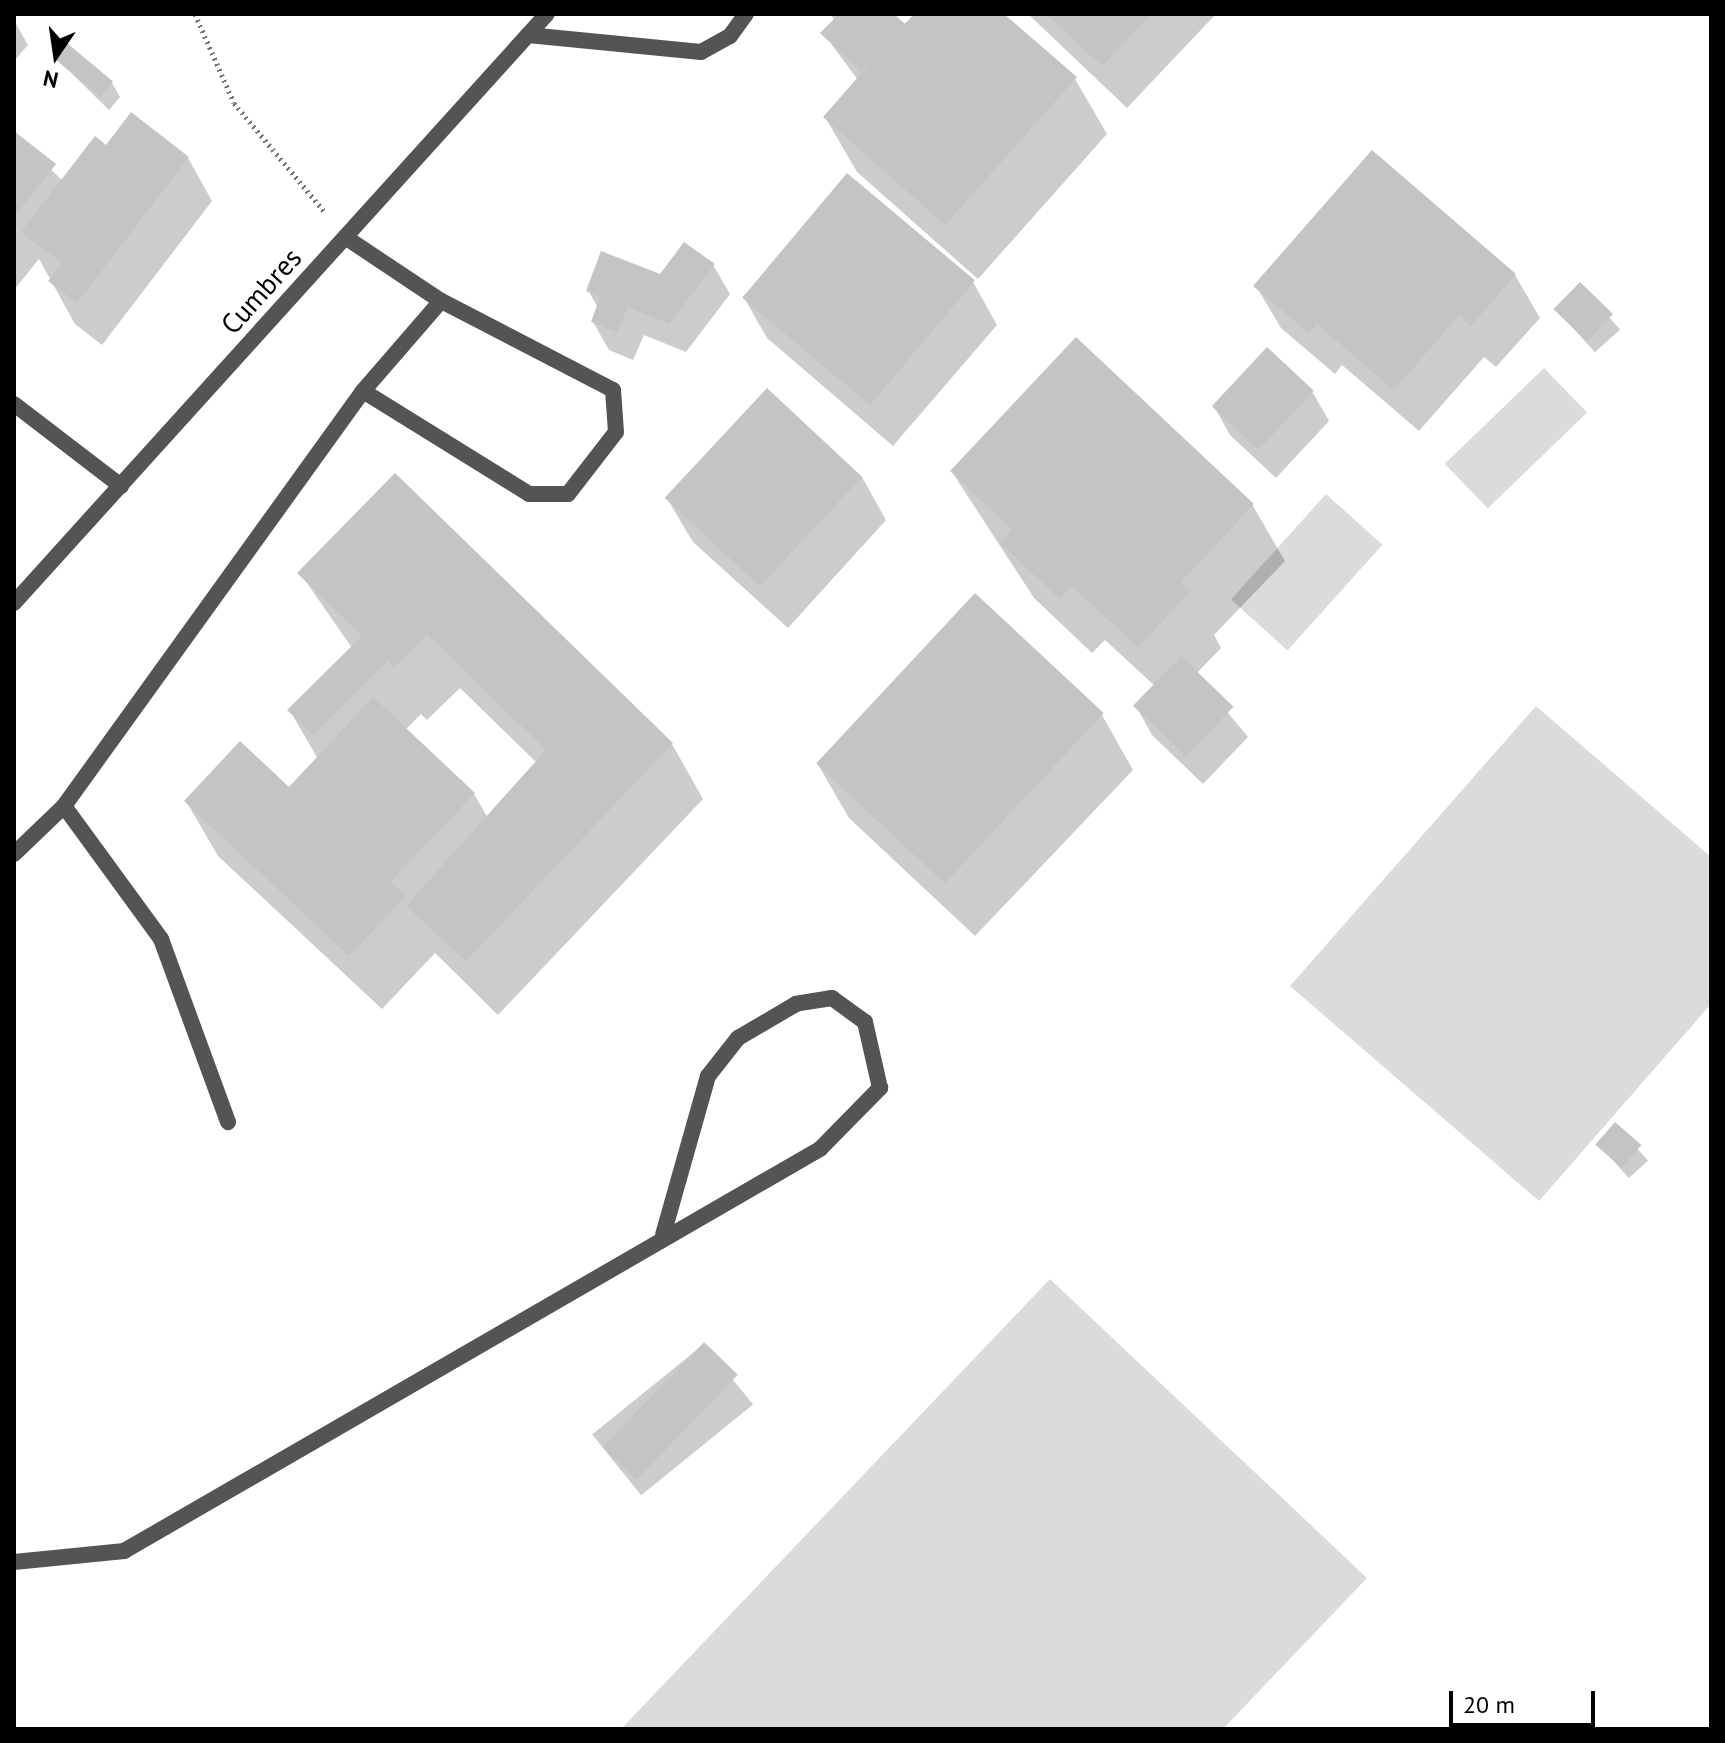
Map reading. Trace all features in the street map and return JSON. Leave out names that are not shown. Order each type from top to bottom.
[{"type":"street","name":"Cumbres","points":[[14,603],[547,14]]},
{"type":"street","points":[[528,35],[701,52],[730,36],[746,14]]},
{"type":"street","points":[[345,237],[441,301],[613,390],[616,432],[568,494],[529,494],[363,391]]},
{"type":"street","points":[[14,854],[64,806],[363,391],[441,301]]},
{"type":"street","points":[[14,404],[121,486]]},
{"type":"street","points":[[64,806],[161,939],[228,1122]]},
{"type":"street","points":[[14,1562],[124,1551],[663,1235],[820,1149],[880,1088],[865,1022],[832,998],[796,1004],[738,1038],[708,1076],[663,1235]]},
{"type":"path","points":[[195,14],[234,103],[345,237]]},
{"type":"shaded area","points":[[1544,368],[1587,413],[1488,508],[1445,464]]},
{"type":"shaded area","points":[[1326,494],[1382,545],[1287,650],[1231,600]]},
{"type":"shaded area","points":[[1536,706],[1711,857],[1711,1004],[1539,1201],[1290,986]]},
{"type":"shaded area","points":[[1050,1279],[1367,1578],[1223,1729],[621,1729]]},
{"type":"building","points":[[839,14],[894,14],[905,24],[914,14],[1004,14],[1077,77],[945,225],[823,117],[889,42],[861,71],[820,33]]},
{"type":"building","points":[[1046,14],[1152,14],[1102,66]]},
{"type":"building","points":[[67,43],[113,82],[100,97],[54,58]]},
{"type":"building","points":[[131,112],[189,157],[77,303],[48,281],[62,263],[21,232],[95,136],[106,145]]},
{"type":"building","points":[[14,131],[56,164],[14,217]]},
{"type":"building","points":[[1372,150],[1516,274],[1471,326],[1459,315],[1394,390],[1317,324],[1309,333],[1253,286]]},
{"type":"building","points":[[847,173],[975,280],[870,405],[742,298]]},
{"type":"building","points":[[684,242],[715,264],[669,324],[628,307],[617,332],[591,322],[600,297],[586,291],[601,251],[660,274]]},
{"type":"building","points":[[1580,282],[1613,314],[1587,341],[1554,309]]},
{"type":"building","points":[[1076,337],[1254,504],[1181,582],[1191,591],[1138,647],[1072,586],[1060,599],[1000,543],[1012,530],[950,471]]},
{"type":"building","points":[[1267,347],[1314,391],[1259,450],[1212,406]]},
{"type":"building","points":[[767,388],[862,477],[760,586],[665,498]]},
{"type":"building","points":[[395,473],[673,743],[466,961],[406,906],[546,750],[427,634],[394,667],[388,660],[313,735],[287,710],[362,636],[297,573]]},
{"type":"building","points":[[975,593],[1104,713],[945,883],[816,763]]},
{"type":"building","points":[[1181,656],[1234,707],[1186,756],[1133,706]]},
{"type":"building","points":[[373,697],[475,793],[390,882],[406,896],[349,956],[184,801],[240,741],[289,787]]},
{"type":"building","points":[[1615,1122],[1641,1145],[1622,1168],[1595,1145]]},
{"type":"building","points":[[704,1342],[738,1375],[636,1480],[603,1447]]}]
